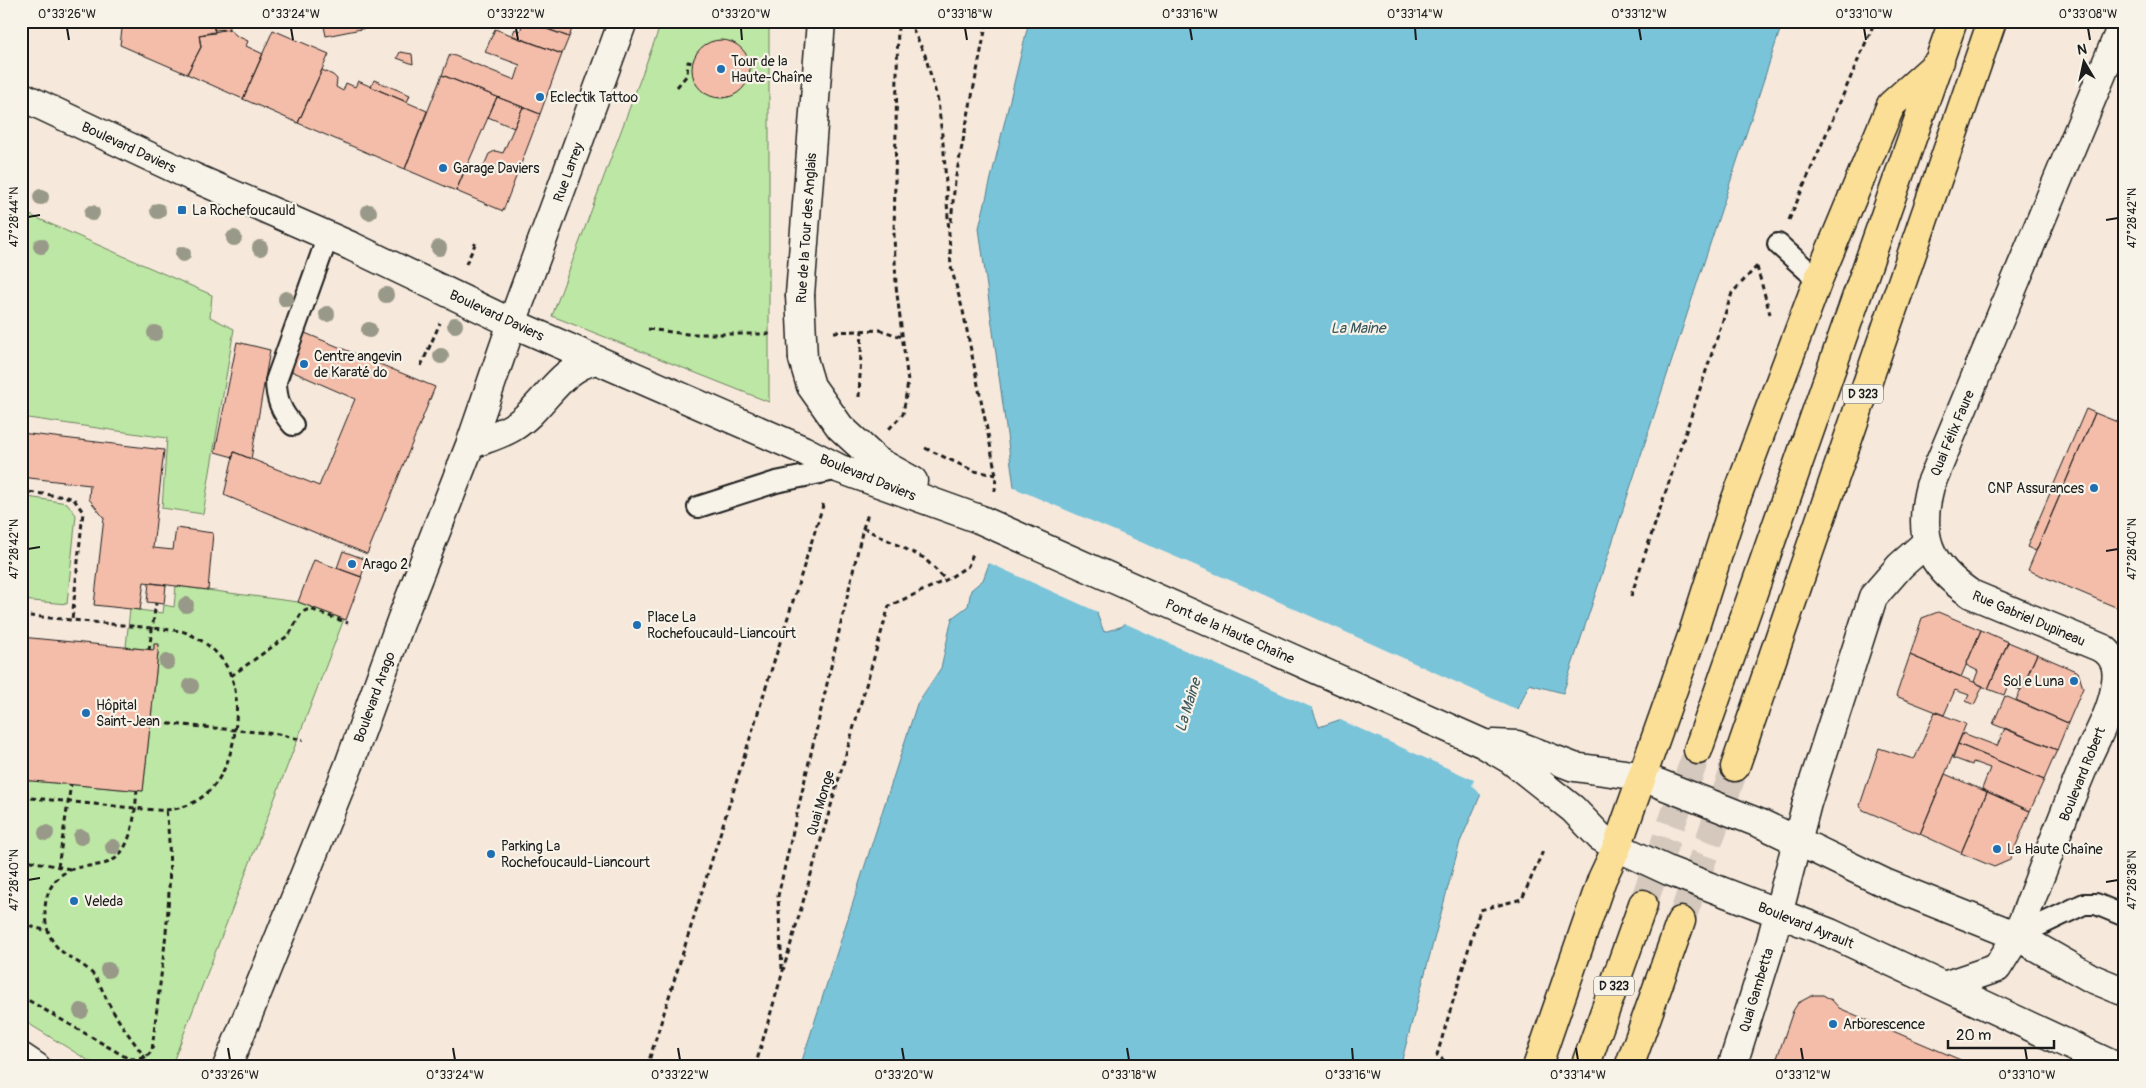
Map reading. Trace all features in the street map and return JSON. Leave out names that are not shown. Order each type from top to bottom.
[{"type":"highway","name":"D 323","points":[[1698,750],[1953,21]]},
{"type":"highway","name":"D 323","points":[[1735,767],[1992,21]]},
{"type":"highway","points":[[1537,1067],[1602,879],[1617,847],[1640,776],[1661,726],[1734,504],[1818,280],[1891,105],[1940,60]]},
{"type":"highway","name":"D 323","points":[[1585,1067],[1643,904]]},
{"type":"highway","name":"D 323","points":[[1630,1067],[1681,921]]},
{"type":"main road","name":"Rue Larrey","points":[[512,323],[623,21]]},
{"type":"main road","name":"Rue de la Tour des Anglais","points":[[821,21],[800,295],[803,359],[810,386],[840,427],[856,444],[877,461],[970,515]]},
{"type":"main road","name":"Quai Félix Faure","points":[[1926,543],[1924,525],[1930,486],[2124,21]]},
{"type":"main road","name":"Boulevard Daviers","points":[[21,96],[193,177],[328,236],[512,323],[803,450],[840,468],[970,515]]},
{"type":"main road","name":"Boulevard Arago","points":[[227,1067],[349,765],[402,618],[470,446],[512,323]]},
{"type":"main road","points":[[470,446],[514,427],[569,373],[586,362],[596,360]]},
{"type":"main road","name":"Pont de la Haute Chaîne","points":[[970,515],[1482,743],[1514,752]]},
{"type":"main road","name":"Rue Gabriel Dupineau","points":[[1926,543],[1942,571],[1951,581],[1971,594],[2096,645],[2110,654],[2121,665]]},
{"type":"main road","points":[[1797,840],[1874,597],[1900,566],[1926,543]]},
{"type":"main road","name":"Boulevard Robert","points":[[1947,985],[1997,968],[2017,936],[2083,769],[2113,701],[2121,665]]},
{"type":"main road","points":[[1514,752],[1574,768],[1640,776],[1797,840],[1886,884],[2017,936],[2092,978],[2125,992]]},
{"type":"main road","name":"Boulevard Ayrault","points":[[1514,752],[1600,837],[1617,847],[1669,871],[1830,933],[1947,985],[2117,1067]]},
{"type":"main road","name":"Quai Gambetta","points":[[1732,1067],[1778,914],[1797,840]]},
{"type":"main road","points":[[21,1058],[36,1067]]},
{"type":"lane","points":[[293,425],[280,408],[276,394],[276,381],[328,236]]},
{"type":"lane","points":[[1778,244],[1818,280]]},
{"type":"lane","points":[[698,507],[776,482],[840,468]]},
{"type":"lane","points":[[2017,936],[2084,904],[2096,904],[2125,916]]},
{"type":"path","points":[[887,432],[903,414],[908,382],[896,286],[894,234],[898,21]]},
{"type":"path","points":[[909,21],[925,55],[938,101],[944,152],[951,267],[963,311],[996,476],[974,471],[928,449]]},
{"type":"path","points":[[950,232],[955,181],[987,21]]},
{"type":"path","points":[[1778,244],[1874,21]]},
{"type":"path","points":[[677,87],[687,75],[688,62],[692,62]]},
{"type":"path","points":[[466,264],[476,242]]},
{"type":"path","points":[[1631,596],[1732,293],[1757,266],[1772,318]]},
{"type":"path","points":[[421,366],[444,316]]},
{"type":"path","points":[[648,329],[687,334]]},
{"type":"path","points":[[859,393],[862,330],[880,330],[902,337]]},
{"type":"path","points":[[21,491],[73,498],[83,512],[72,620]]},
{"type":"path","points":[[647,1067],[826,498]]},
{"type":"path","points":[[782,972],[778,896],[862,528],[870,509]]},
{"type":"path","points":[[862,528],[924,558],[946,580]]},
{"type":"path","name":"Quai Monge","points":[[755,1067],[890,606],[946,580],[968,566]]},
{"type":"path","points":[[149,650],[156,603]]},
{"type":"path","points":[[231,676],[289,635],[302,612],[310,609],[348,623]]},
{"type":"path","points":[[21,615],[182,631],[200,638],[224,662],[231,676],[236,707],[235,730],[230,757],[224,773],[213,788],[199,798],[166,810],[21,798]]},
{"type":"path","points":[[150,722],[278,734],[303,740]]},
{"type":"path","points":[[58,867],[71,784]]},
{"type":"path","points":[[21,859],[71,870],[105,864],[115,859],[127,843],[136,808],[137,790]]},
{"type":"path","points":[[21,996],[129,1059],[145,1058],[152,1051],[167,916],[168,829],[166,810]]},
{"type":"path","points":[[1452,1067],[1437,1055],[1480,910],[1522,899],[1543,851]]},
{"type":"path","points":[[71,870],[56,880],[46,896],[48,931],[60,951],[89,969],[96,978],[109,1005],[145,1058],[147,1067]]},
{"type":"path","points":[[21,924],[48,931]]},
{"type":"green space","points":[[662,21],[769,21],[769,402],[552,316]]},
{"type":"green space","points":[[21,211],[212,295],[210,317],[234,329],[203,514],[162,508],[167,438],[21,417]]},
{"type":"green space","points":[[21,496],[67,503],[76,515],[67,604],[21,600]]},
{"type":"green space","points":[[176,586],[298,602],[344,619],[171,1067],[99,1067],[21,1019],[21,780],[143,791],[159,645],[154,644],[154,650],[126,647],[130,609],[163,613],[164,605],[174,607]]},
{"type":"water","name":"La Maine","points":[[1029,21],[1783,21],[1563,693],[1529,684],[1460,842],[1400,1067],[800,1067],[917,704],[941,668],[952,618],[968,606],[971,590],[983,580],[1015,494],[979,228]],"holes":[[[1142,546],[1150,566],[1123,626],[1104,632],[1097,614],[1123,554]],[[1359,641],[1366,661],[1339,720],[1319,727],[1312,708],[1340,648]]]},
{"type":"pier","points":[[1012,487],[1253,590],[1520,711],[1482,796],[1472,785],[1474,780],[1336,718],[1364,661],[1357,644],[1342,650],[1315,709],[1122,622],[1147,566],[1141,549],[1125,556],[1100,613],[987,562],[1013,494]]},
{"type":"building","points":[[123,21],[213,21],[215,33],[199,35],[201,47],[187,74],[120,45]]},
{"type":"building","points":[[213,21],[228,21],[229,29],[214,30]]},
{"type":"building","points":[[323,21],[375,21],[376,26],[326,36]]},
{"type":"building","points":[[375,21],[409,21],[409,22],[377,28]]},
{"type":"building","points":[[524,21],[569,37],[562,54],[512,36],[515,29],[520,31]]},
{"type":"building","points":[[527,21],[575,21],[569,37]]},
{"type":"building","points":[[229,29],[237,36],[248,41],[246,46],[263,54],[243,99],[187,74],[201,47],[199,35]]},
{"type":"building","points":[[495,29],[562,54],[540,114],[442,75],[450,54],[515,80],[520,65],[485,52]]},
{"type":"building","points":[[273,30],[329,54],[298,123],[243,99]]},
{"type":"building","name":"Tour de la Haute-Chaîne","points":[[715,40],[727,40],[742,48],[750,63],[750,75],[742,90],[727,98],[715,98],[700,90],[692,75],[692,63],[700,48]]},
{"type":"building","points":[[400,52],[412,54],[413,64],[397,58]]},
{"type":"building","points":[[322,70],[337,79],[336,87],[343,91],[346,83],[355,87],[358,81],[427,111],[405,169],[298,123]]},
{"type":"building","points":[[442,75],[497,97],[456,191],[405,169]]},
{"type":"building","points":[[374,80],[410,95],[407,102],[371,87]]},
{"type":"building","points":[[497,97],[523,107],[514,128],[488,117]]},
{"type":"building","points":[[523,107],[540,114],[503,211],[456,191],[467,164],[482,170],[489,154],[495,151],[503,153]]},
{"type":"building","points":[[305,333],[435,387],[367,554],[224,495],[234,452],[319,486],[355,399],[289,370]]},
{"type":"building","points":[[237,342],[270,350],[251,459],[234,452],[233,457],[215,452]]},
{"type":"building","points":[[2086,409],[2095,413],[2036,551],[2027,547]]},
{"type":"building","name":"CNP Assurances","points":[[2095,413],[2125,425],[2125,611],[2028,570]]},
{"type":"building","points":[[21,433],[164,450],[153,548],[173,550],[176,528],[213,533],[208,590],[144,582],[140,610],[94,605],[104,518],[89,499],[90,485],[21,477]]},
{"type":"building","name":"Arago 2","points":[[343,551],[367,560],[361,577],[337,568]]},
{"type":"building","points":[[314,560],[362,577],[346,620],[298,602]]},
{"type":"building","points":[[149,583],[166,585],[164,604],[147,602]]},
{"type":"building","points":[[1938,612],[1981,630],[1961,677],[1910,655],[1922,618]]},
{"type":"building","points":[[1981,630],[2008,642],[1988,689],[1974,682],[1978,671],[1966,665]]},
{"type":"building","name":"Hôpital Saint-Jean","points":[[21,637],[154,650],[154,644],[159,644],[143,791],[21,780]]},
{"type":"building","points":[[2008,642],[2037,654],[2021,690],[2008,685],[2004,695],[1988,689]]},
{"type":"building","points":[[2037,654],[2078,672],[2083,688],[2068,723],[2016,700]]},
{"type":"building","points":[[1910,655],[1983,686],[1974,705],[1966,701],[1969,695],[1955,690],[1944,715],[1896,696]]},
{"type":"building","points":[[2005,696],[2068,723],[2057,750],[1993,724]]},
{"type":"building","points":[[1935,712],[1966,724],[1920,834],[1863,810],[1860,805],[1879,748],[1915,758]]},
{"type":"building","points":[[2005,728],[2057,750],[2044,780],[1958,744],[1963,733],[1997,746]]},
{"type":"building","points":[[1958,744],[2044,780],[2030,811],[1982,789],[1990,768],[1973,762],[1972,765],[1953,758]]},
{"type":"building","points":[[1945,774],[1987,792],[1961,853],[1920,834]]},
{"type":"building","points":[[1987,792],[2030,811],[2010,860],[1994,867],[1961,853]]},
{"type":"building","name":"Arborescence","points":[[1813,995],[1823,995],[1832,1000],[1839,1008],[1977,1067],[1774,1067],[1793,1011],[1798,1003]]},
{"type":"tunnel","points":[[1643,904],[1698,750]]},
{"type":"tunnel","points":[[1681,921],[1735,767]]},
{"type":"place","name":"Tour de la Haute-Chaîne","points":[[721,69]]},
{"type":"place","name":"Eclectik Tattoo","points":[[540,97]]},
{"type":"place","name":"Garage Daviers","points":[[443,168]]},
{"type":"place","name":"La Rochefoucauld","points":[[182,210]]},
{"type":"place","name":"Centre angevin de Karaté do","points":[[304,364]]},
{"type":"place","name":"CNP Assurances","points":[[2094,488]]},
{"type":"place","name":"Arago 2","points":[[352,564]]},
{"type":"place","name":"Place La Rochefoucauld-Liancourt","points":[[637,625]]},
{"type":"place","name":"Sol e Luna","points":[[2074,681]]},
{"type":"place","name":"Hôpital Saint-Jean","points":[[86,713]]},
{"type":"place","name":"La Haute Chaîne","points":[[1997,849]]},
{"type":"place","name":"Parking La Rochefoucauld-Liancourt","points":[[491,854]]},
{"type":"place","name":"Veleda","points":[[74,901]]},
{"type":"place","name":"Arborescence","points":[[1833,1024]]}]
